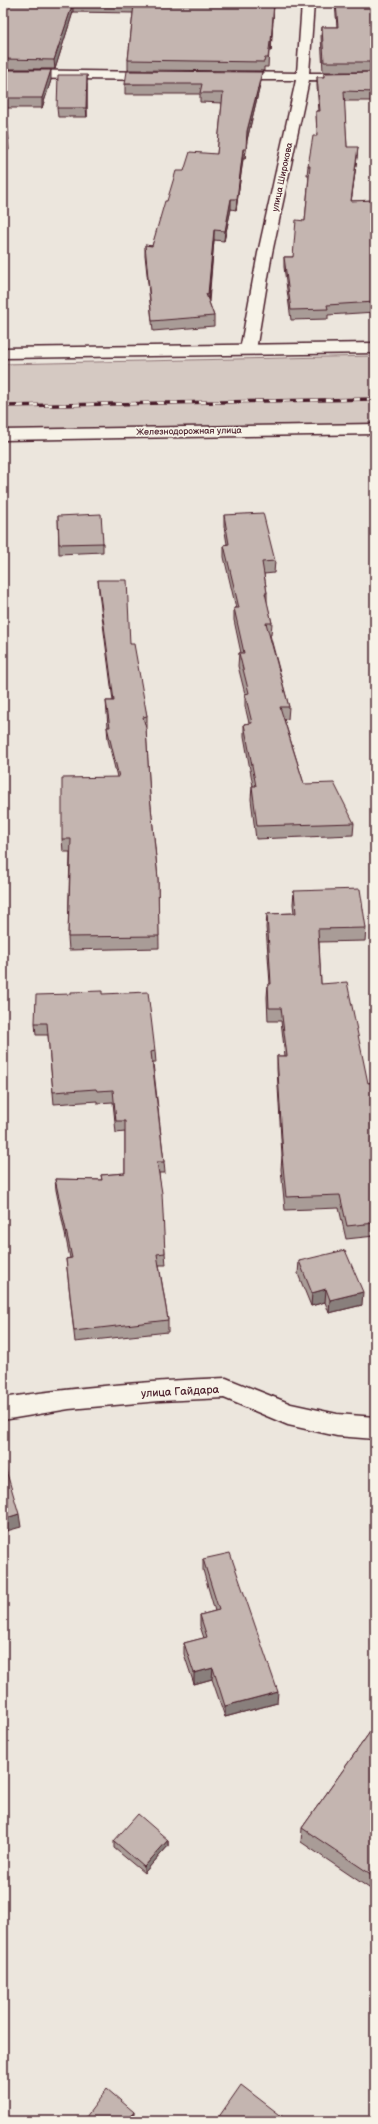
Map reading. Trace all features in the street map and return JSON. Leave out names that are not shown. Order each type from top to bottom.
[{"type":"street","name":"улица Широкова","points":[[248,350],[265,253],[303,77],[308,3]]},
{"type":"street","points":[[3,74],[169,76]]},
{"type":"street","points":[[216,76],[375,77]]},
{"type":"street","points":[[3,353],[375,348]]},
{"type":"street","name":"Железнодорожная улица","points":[[3,435],[375,429]]},
{"type":"street","name":"улица Гайдара","points":[[3,1409],[69,1399],[160,1391],[226,1388],[288,1414],[337,1425],[375,1428]]},
{"type":"shaded area","points":[[375,356],[375,429],[3,435],[3,364]]},
{"type":"building","points":[[3,3],[73,3],[54,60],[3,59]]},
{"type":"building","points":[[82,3],[274,3],[271,42],[268,58],[265,58],[264,62],[128,60],[134,4]]},
{"type":"building","points":[[336,3],[375,3],[375,62],[324,62],[322,27],[338,27]]},
{"type":"building","points":[[3,70],[51,70],[42,98],[5,98],[9,140],[3,141]]},
{"type":"building","points":[[127,71],[262,72],[247,131],[246,149],[243,149],[237,199],[231,199],[225,231],[214,230],[208,294],[206,294],[214,316],[152,321],[145,245],[152,246],[165,201],[167,201],[176,171],[184,171],[190,152],[217,154],[223,93],[200,93],[202,84],[125,84]]},
{"type":"building","points":[[375,72],[375,92],[344,91],[347,147],[358,147],[351,201],[375,200],[375,302],[327,305],[328,309],[291,310],[284,257],[293,257],[296,220],[305,221],[310,166],[308,166],[313,136],[317,136],[316,111],[320,111],[317,77],[324,77],[324,73]]},
{"type":"building","points":[[58,75],[87,75],[86,108],[57,108]]},
{"type":"building","points":[[3,156],[4,180],[3,180]]},
{"type":"building","points":[[263,513],[275,561],[262,562],[267,593],[265,593],[272,623],[266,623],[289,707],[280,707],[304,784],[334,783],[354,823],[257,826],[252,786],[256,786],[244,724],[252,723],[245,694],[249,693],[239,653],[244,653],[234,608],[239,608],[224,545],[229,544],[224,515]]},
{"type":"building","points":[[101,514],[103,543],[59,544],[58,516]]},
{"type":"building","points":[[98,580],[127,580],[130,644],[134,644],[147,716],[143,717],[146,728],[150,796],[158,879],[159,936],[68,937],[71,839],[62,839],[62,778],[119,777],[107,727],[110,727],[106,701],[114,701]]},
{"type":"building","points":[[360,889],[366,928],[318,929],[321,984],[347,982],[368,1083],[375,1082],[375,1223],[347,1226],[340,1195],[286,1197],[282,1156],[277,1056],[287,1056],[281,1008],[269,1008],[268,984],[271,984],[267,914],[296,913],[294,891]]},
{"type":"building","points":[[102,991],[102,994],[148,992],[155,1051],[151,1052],[164,1162],[157,1162],[162,1193],[165,1253],[157,1254],[168,1320],[74,1331],[66,1259],[72,1258],[55,1179],[102,1180],[101,1175],[125,1173],[125,1121],[116,1121],[113,1090],[97,1091],[96,1089],[53,1092],[47,1023],[35,1023],[36,995]]},
{"type":"building","points":[[345,1250],[363,1292],[330,1300],[326,1289],[312,1293],[299,1261]]},
{"type":"building","points":[[3,1460],[19,1514],[3,1519]]},
{"type":"building","points":[[230,1553],[278,1692],[225,1706],[213,1668],[194,1673],[184,1643],[207,1637],[200,1615],[219,1610],[203,1559]]},
{"type":"building","points":[[375,1725],[375,1877],[302,1828]]},
{"type":"building","points":[[138,1814],[168,1840],[144,1867],[114,1841]]},
{"type":"building","points":[[241,2085],[288,2121],[216,2121]]},
{"type":"building","points":[[107,2089],[134,2112],[127,2121],[83,2121]]},
{"type":"railway","points":[[3,406],[375,399]]}]
